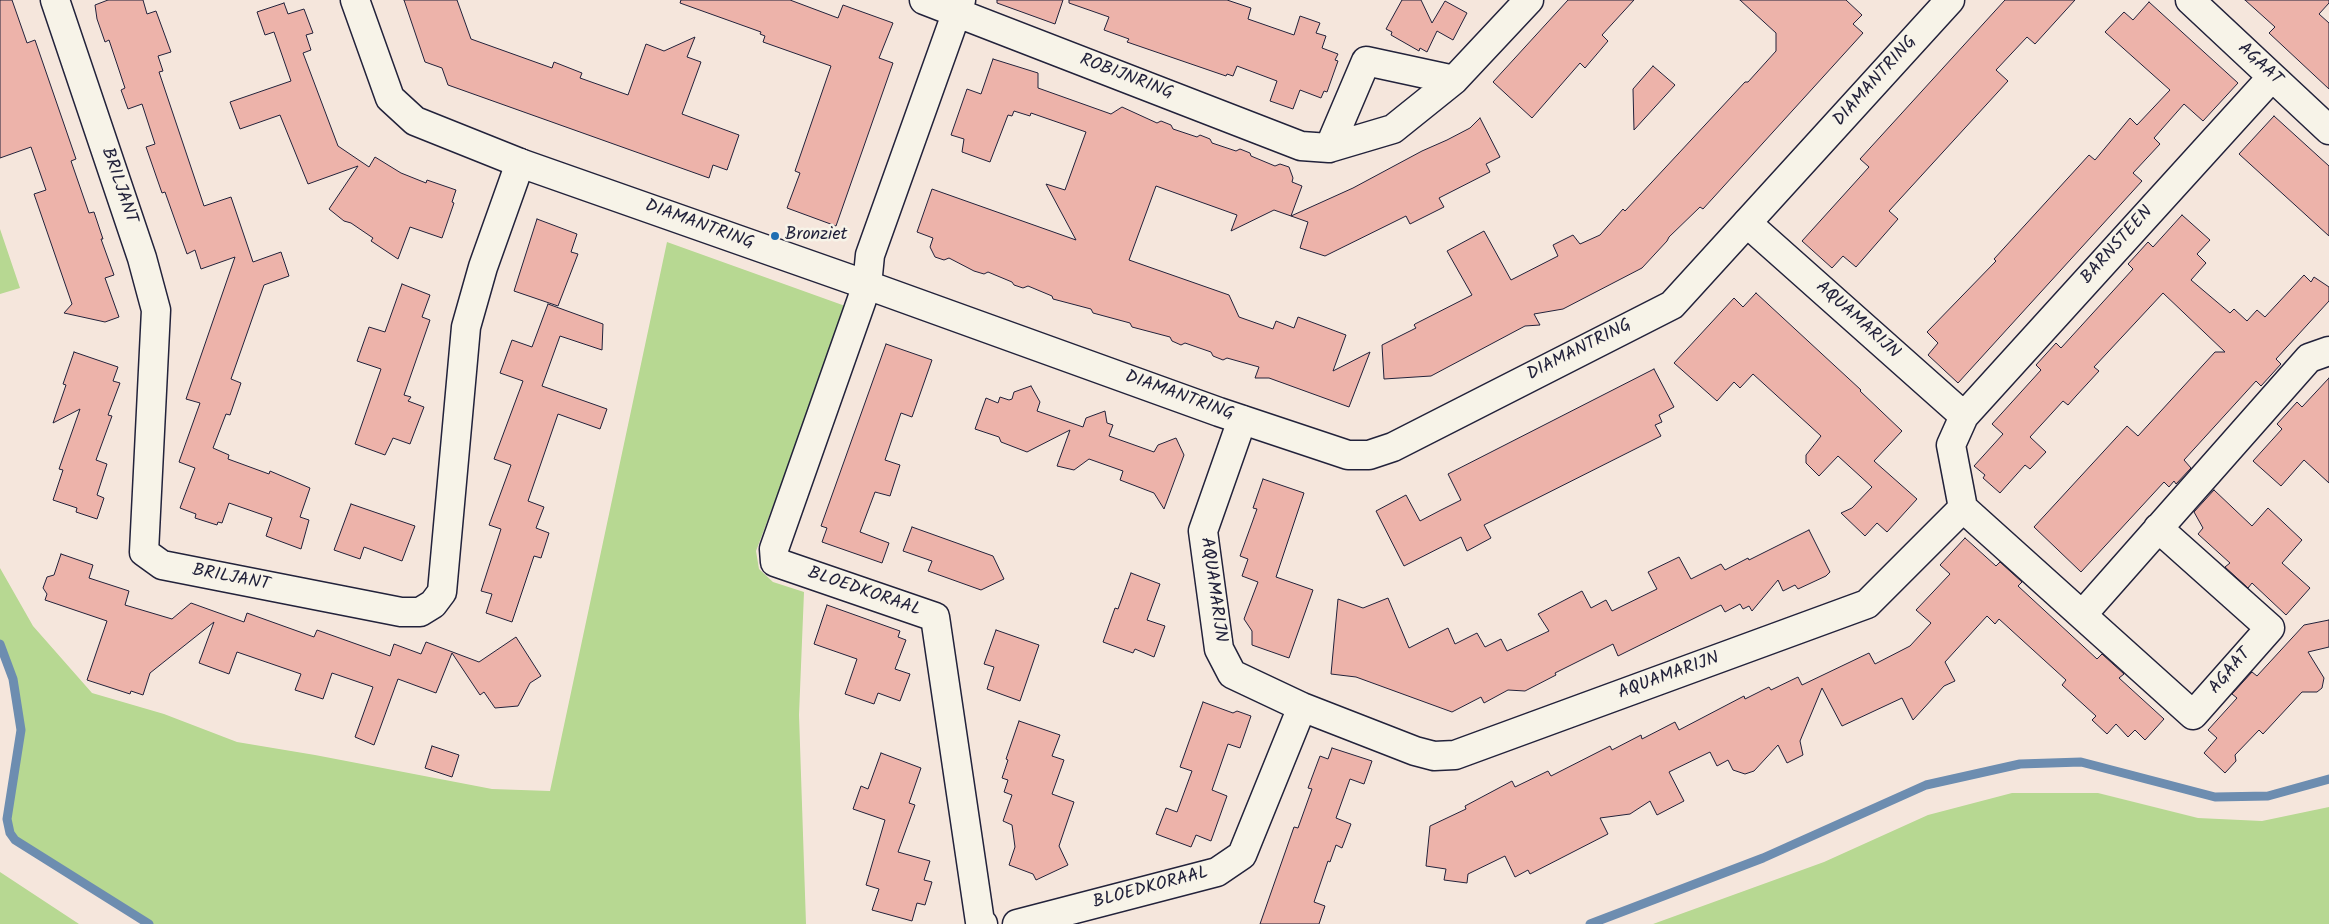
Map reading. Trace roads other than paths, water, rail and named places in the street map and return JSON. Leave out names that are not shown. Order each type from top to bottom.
[{"type":"street","name":"BRILJANT","points":[[55,0],[142,258],[156,310],[144,552],[162,565],[401,612],[420,612],[433,604],[442,592],[466,328],[484,267],[520,163]]},
{"type":"street","name":"DIAMANTRING","points":[[355,0],[390,98],[415,121],[520,163],[1242,420],[1348,455],[1370,455],[1393,448],[1672,304],[1950,0]]},
{"type":"street","name":"ROBIJNRING","points":[[924,0],[959,6],[1301,146],[1329,148],[1393,129],[1454,80],[1529,0]]},
{"type":"street","name":"AGAAT","points":[[2190,0],[2329,130]]},
{"type":"street","points":[[867,285],[870,255],[959,6]]},
{"type":"street","points":[[1329,148],[1366,61],[1454,80]]},
{"type":"street","name":"BARNSTEEN","points":[[1964,416],[2272,77]]},
{"type":"street","name":"AQUAMARIJN","points":[[1747,223],[1964,416]]},
{"type":"street","name":"BLOEDKORAAL","points":[[867,285],[774,549],[775,562],[935,617],[980,922],[983,924]]},
{"type":"street","points":[[2082,615],[2309,358],[2329,351]]},
{"type":"street","points":[[1963,508],[1951,445],[1964,416]]},
{"type":"street","name":"AQUAMARIJN","points":[[1242,420],[1203,531],[1219,649],[1232,674],[1302,706],[1415,751],[1434,756],[1455,755],[1867,604],[1963,508]]},
{"type":"street","name":"AGAAT","points":[[1963,508],[2193,715],[2270,628],[2158,528]]},
{"type":"street","name":"BLOEDKORAAL","points":[[1017,924],[1218,872],[1242,855],[1302,706]]},
{"type":"waterway","points":[[0,644],[13,679],[21,730],[7,819],[10,833],[15,840],[149,924]]},
{"type":"waterway","points":[[1590,924],[1763,858],[1926,785],[2020,764],[2081,762],[2215,797],[2268,796],[2329,779]]},
{"type":"place","name":"Bronziet","points":[[775,236]]}]
